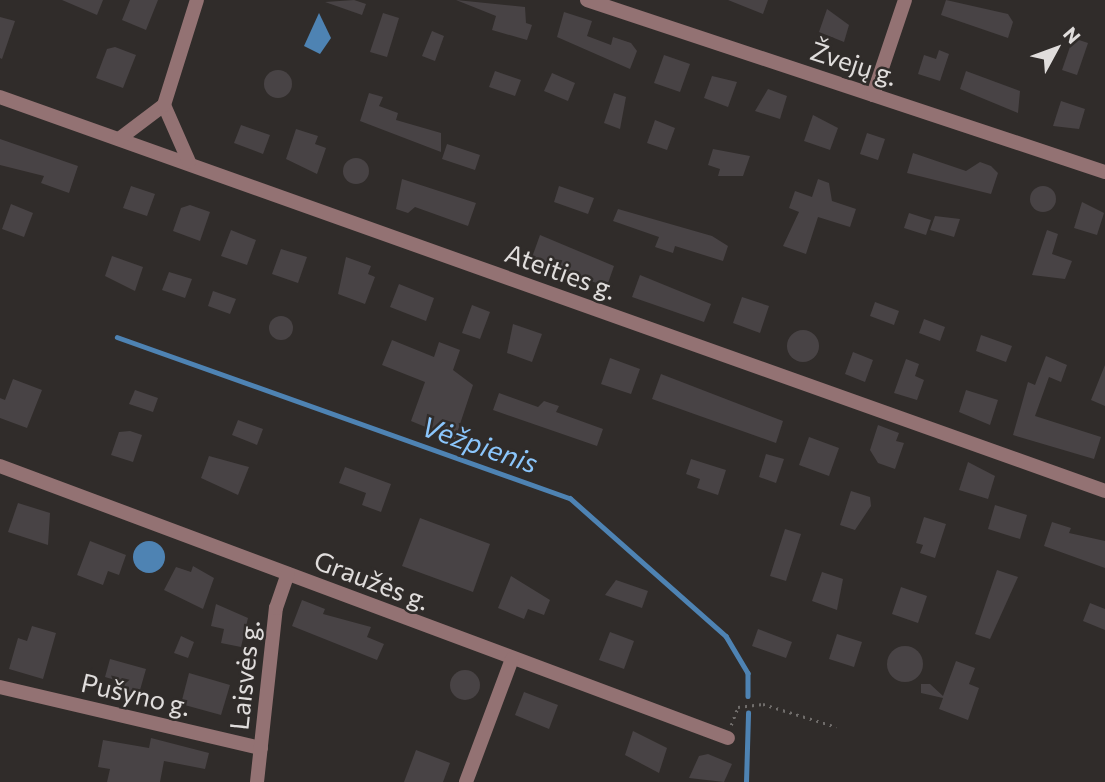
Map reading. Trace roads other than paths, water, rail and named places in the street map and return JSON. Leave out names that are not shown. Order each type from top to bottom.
[{"type":"street","points":[[119,139],[164,105],[197,0]]},
{"type":"street","name":"Žvejų g.","points":[[587,0],[1105,172]]},
{"type":"street","points":[[873,95],[905,0]]},
{"type":"street","name":"Ateities g.","points":[[0,97],[189,162],[1105,491]]},
{"type":"street","points":[[164,105],[189,162]]},
{"type":"street","name":"Graužės g.","points":[[0,466],[728,738]]},
{"type":"street","name":"Laisvės g.","points":[[257,782],[276,608],[288,574]]},
{"type":"street","points":[[466,782],[512,659]]},
{"type":"street","name":"Pušyno g.","points":[[0,687],[261,748]]},
{"type":"water","points":[[319,13],[331,38],[320,54],[304,46]]},
{"type":"water","points":[[149,541],[160,546],[165,557],[160,568],[149,573],[138,568],[133,557],[138,546]]},
{"type":"waterway","name":"Vėžpienis","points":[[117,337],[570,498],[726,636],[748,673],[748,696]]},
{"type":"waterway","name":"Vėžpienis","points":[[746,782],[748,713]]}]
